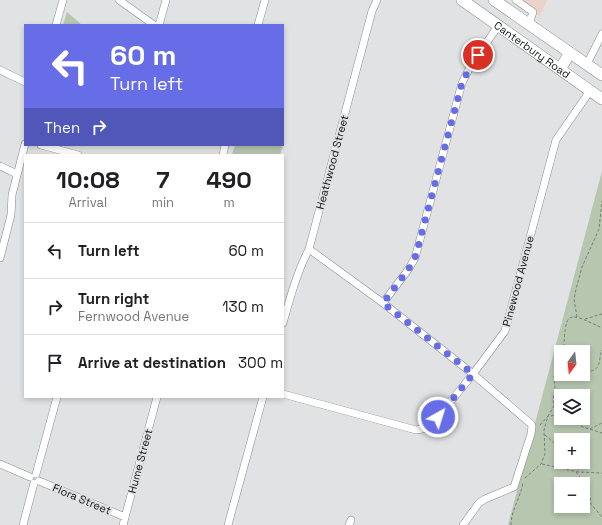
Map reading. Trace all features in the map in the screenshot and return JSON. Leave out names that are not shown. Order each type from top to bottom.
[{"type":"main road","name":"Canterbury Road","points":[[462,0],[602,99]]},
{"type":"main road","name":"Canterbury Road","points":[[494,0],[602,75]]},
{"type":"main road","points":[[560,70],[570,53]]},
{"type":"street","points":[[56,24],[63,0]]},
{"type":"street","points":[[119,0],[153,24]]},
{"type":"street","points":[[159,24],[166,0]]},
{"type":"street","points":[[258,24],[265,0]]},
{"type":"street","name":"Heathwood Street","points":[[284,319],[291,294],[309,249],[372,11],[377,0]]},
{"type":"street","points":[[516,0],[533,12],[528,24]]},
{"type":"street","points":[[383,303],[408,270],[415,258],[462,83],[470,67],[498,26]]},
{"type":"street","points":[[587,64],[602,34]]},
{"type":"street","points":[[0,70],[24,82]]},
{"type":"street","name":"Pinewood Avenue","points":[[284,394],[416,430],[429,428],[473,374],[505,331],[556,140],[590,91]]},
{"type":"street","points":[[0,258],[11,215],[12,195],[24,146]]},
{"type":"street","points":[[45,146],[74,154]]},
{"type":"street","points":[[0,166],[17,174]]},
{"type":"street","points":[[309,249],[383,303],[473,374],[532,426],[514,488],[485,499],[479,503],[463,525]]},
{"type":"street","points":[[23,525],[57,398]]},
{"type":"street","name":"Hume Street","points":[[123,525],[157,398]]},
{"type":"street","points":[[228,525],[263,398]]},
{"type":"street","name":"Flora Street","points":[[0,464],[125,517]]},
{"type":"path","points":[[577,317],[574,299],[576,289],[582,267],[599,229],[602,201]]},
{"type":"path","points":[[585,320],[602,314]]},
{"type":"path","points":[[563,345],[564,330],[567,320],[572,317],[577,317],[602,328]]},
{"type":"path","points":[[591,371],[600,367],[600,354],[602,350]]},
{"type":"path","points":[[532,426],[540,425],[554,406],[554,381]]},
{"type":"path","points":[[548,416],[554,416]]},
{"type":"path","points":[[511,525],[522,490],[523,479],[541,464],[545,454],[544,430],[548,416]]},
{"type":"path","points":[[590,430],[602,423]]},
{"type":"path","points":[[581,425],[590,430],[602,433]]},
{"type":"path","points":[[544,435],[554,443]]},
{"type":"path","points":[[541,464],[575,472],[602,473]]},
{"type":"path","points":[[575,472],[589,489],[592,504],[602,517]]},
{"type":"shaded area","points":[[517,0],[547,0],[540,16]]},
{"type":"green space","points":[[67,12],[81,24],[63,24]]},
{"type":"green space","points":[[235,146],[283,146],[280,154],[232,154]]},
{"type":"green space","points":[[602,171],[602,525],[508,525],[554,352],[554,381],[590,381],[590,345],[556,345]]},
{"type":"route","points":[[438,417],[473,374],[383,303],[408,270],[415,258],[462,83],[478,55]]}]
